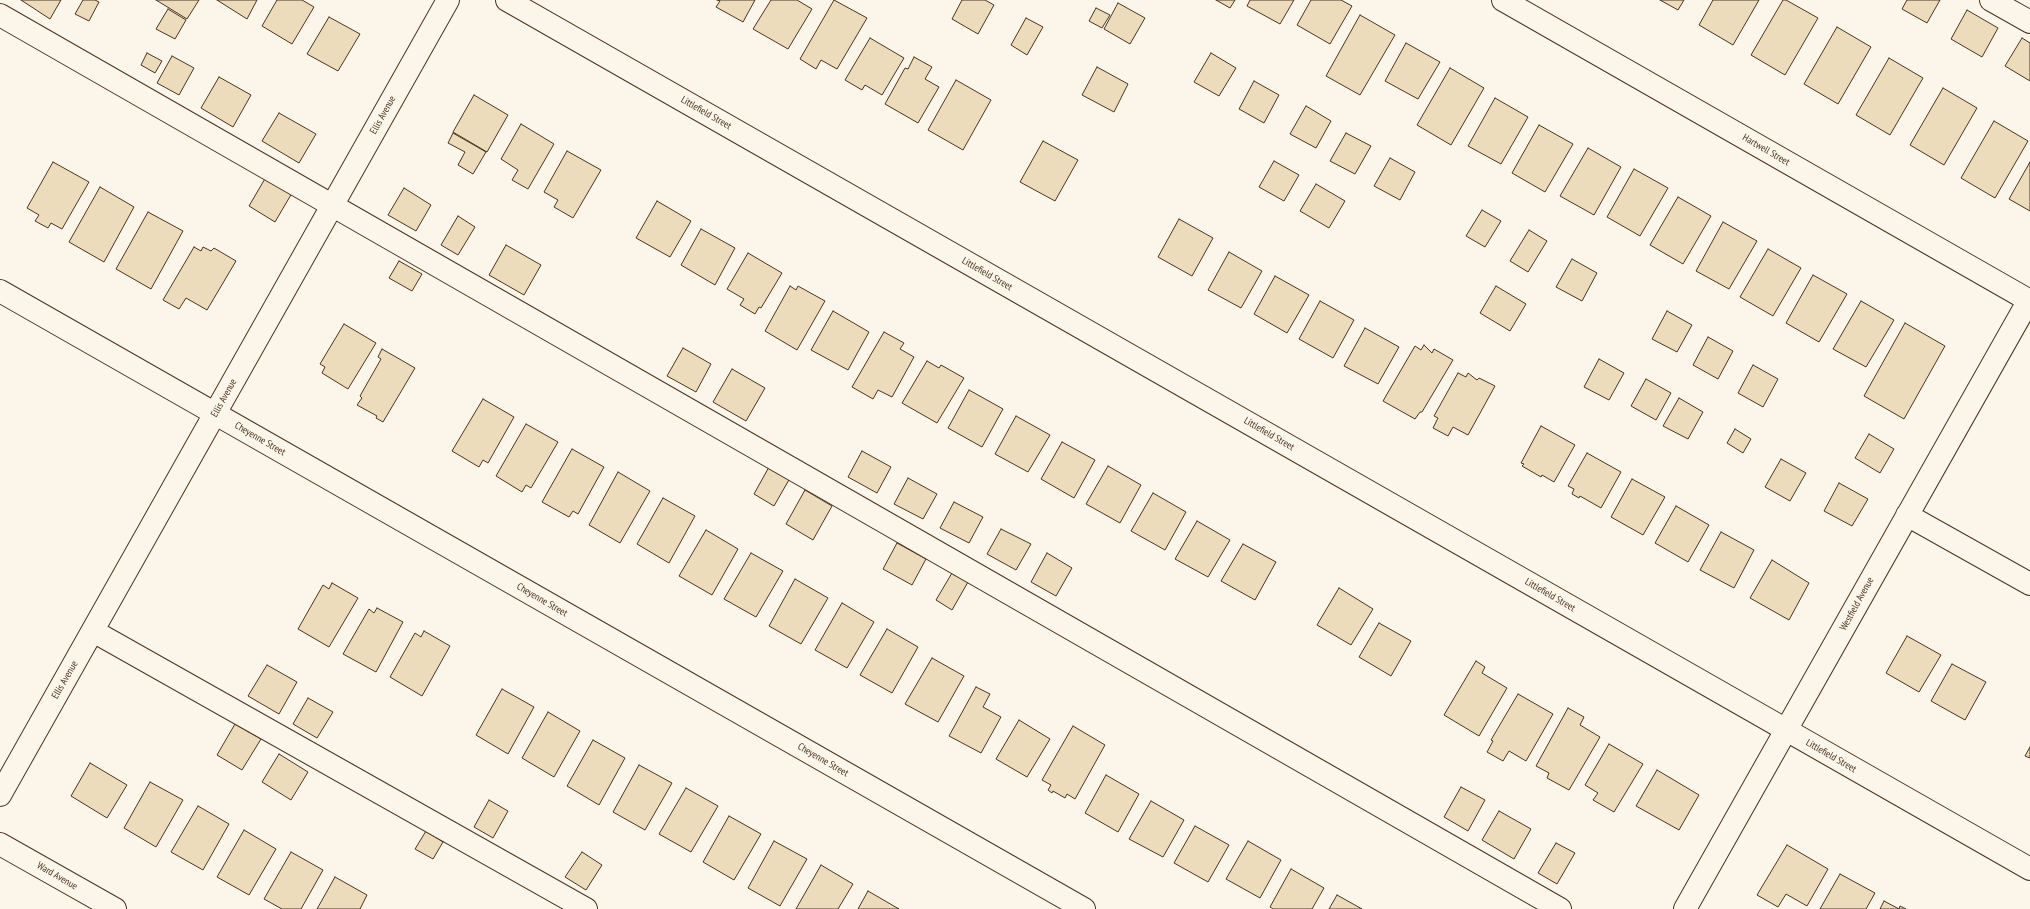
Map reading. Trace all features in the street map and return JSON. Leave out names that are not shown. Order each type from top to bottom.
[{"type":"street","name":"Ellis Avenue","points":[[0,795],[448,0]]},
{"type":"street","name":"Littlefield Street","points":[[507,0],[2030,869]]},
{"type":"street","name":"Hartwell Street","points":[[1503,0],[2029,300]]},
{"type":"street","points":[[1991,0],[2030,22]]},
{"type":"street","points":[[0,15],[1560,909]]},
{"type":"street","name":"Cheyenne Street","points":[[0,291],[1084,909]]},
{"type":"street","name":"Westfield Avenue","points":[[1685,909],[2029,300]]},
{"type":"street","points":[[1907,515],[2030,584]]},
{"type":"street","points":[[93,632],[586,909]]},
{"type":"street","name":"Ward Avenue","points":[[0,844],[114,909]]},
{"type":"building","points":[[21,0],[61,0],[50,19]]},
{"type":"building","points":[[83,0],[95,0],[99,2],[89,21],[75,14]]},
{"type":"building","points":[[156,0],[199,0],[187,19]]},
{"type":"building","points":[[217,0],[257,0],[247,19]]},
{"type":"building","points":[[277,0],[302,0],[314,7],[292,44],[262,26]]},
{"type":"building","points":[[717,0],[755,0],[743,22],[716,7],[720,1]]},
{"type":"building","points":[[771,0],[797,0],[812,9],[788,49],[753,29]]},
{"type":"building","points":[[834,0],[867,18],[837,69],[821,60],[816,69],[800,59]]},
{"type":"building","points":[[962,0],[985,0],[994,5],[978,34],[952,19]]},
{"type":"building","points":[[1216,0],[1235,0],[1230,8]]},
{"type":"building","points":[[1250,0],[1294,0],[1280,24],[1247,6]]},
{"type":"building","points":[[1311,0],[1341,0],[1352,6],[1330,44],[1297,25]]},
{"type":"building","points":[[1660,0],[1684,0],[1678,10]]},
{"type":"building","points":[[1713,0],[1759,0],[1733,45],[1699,25]]},
{"type":"building","points":[[1783,0],[1786,0],[1818,18],[1785,75],[1751,55]]},
{"type":"building","points":[[1907,0],[1940,0],[1927,23],[1902,9]]},
{"type":"building","points":[[1118,3],[1145,18],[1130,44],[1104,29]]},
{"type":"building","points":[[1096,8],[1110,15],[1102,28],[1089,21]]},
{"type":"building","points":[[168,9],[186,20],[175,39],[156,29]]},
{"type":"building","points":[[1967,10],[1998,28],[1982,57],[1951,39]]},
{"type":"building","points":[[1360,15],[1395,35],[1360,95],[1326,76]]},
{"type":"building","points":[[329,17],[360,34],[338,71],[307,54]]},
{"type":"building","points":[[1026,18],[1043,27],[1027,55],[1011,45]]},
{"type":"building","points":[[1837,27],[1871,47],[1838,104],[1804,84]]},
{"type":"building","points":[[870,38],[904,58],[882,95],[865,85],[862,90],[845,80]]},
{"type":"building","points":[[2022,38],[2030,43],[2030,81],[2005,66]]},
{"type":"building","points":[[1406,43],[1440,62],[1418,99],[1385,81]]},
{"type":"building","points":[[147,53],[162,61],[155,73],[141,65]]},
{"type":"building","points":[[1211,53],[1236,68],[1219,96],[1194,82]]},
{"type":"building","points":[[172,56],[194,68],[179,95],[157,83]]},
{"type":"building","points":[[914,57],[932,67],[925,79],[939,87],[918,123],[885,104],[905,68],[908,69]]},
{"type":"building","points":[[1889,58],[1923,78],[1890,135],[1856,115]]},
{"type":"building","points":[[1097,67],[1128,84],[1114,112],[1082,95]]},
{"type":"building","points":[[1450,68],[1484,88],[1451,145],[1417,125]]},
{"type":"building","points":[[219,77],[251,95],[233,127],[201,108]]},
{"type":"building","points":[[956,80],[991,100],[963,150],[928,130]]},
{"type":"building","points":[[1254,81],[1279,95],[1264,123],[1239,109]]},
{"type":"building","points":[[1943,88],[1977,108],[1944,165],[1910,145]]},
{"type":"building","points":[[474,95],[508,115],[487,152],[453,132]]},
{"type":"building","points":[[1495,98],[1528,117],[1501,164],[1468,146]]},
{"type":"building","points":[[1306,106],[1331,121],[1316,148],[1290,134]]},
{"type":"building","points":[[279,113],[316,134],[299,163],[262,141]]},
{"type":"building","points":[[1994,121],[2028,141],[1995,198],[1961,178]]},
{"type":"building","points":[[521,124],[554,144],[528,189],[512,180],[518,170],[501,159]]},
{"type":"building","points":[[1539,125],[1573,144],[1545,192],[1512,173]]},
{"type":"building","points":[[453,133],[486,152],[473,174],[458,165],[465,152],[448,143]]},
{"type":"building","points":[[1346,133],[1371,146],[1355,174],[1330,161]]},
{"type":"building","points":[[1043,141],[1078,160],[1055,201],[1020,182]]},
{"type":"building","points":[[1588,148],[1621,167],[1594,215],[1560,196]]},
{"type":"building","points":[[567,151],[601,170],[573,218],[554,207],[558,200],[544,192]]},
{"type":"building","points":[[1390,158],[1415,172],[1400,200],[1374,186]]},
{"type":"building","points":[[1274,161],[1299,175],[1284,201],[1259,187]]},
{"type":"building","points":[[53,162],[89,182],[62,229],[51,223],[48,228],[35,221],[39,215],[27,208]]},
{"type":"building","points":[[2030,162],[2030,211],[2009,199]]},
{"type":"building","points":[[1634,169],[1668,188],[1640,236],[1607,217]]},
{"type":"building","points":[[266,177],[292,193],[275,222],[249,206]]},
{"type":"building","points":[[1316,184],[1345,201],[1329,228],[1300,211]]},
{"type":"building","points":[[100,187],[134,207],[104,262],[69,242]]},
{"type":"building","points":[[404,188],[431,205],[416,231],[388,215]]},
{"type":"building","points":[[1678,197],[1711,216],[1683,264],[1650,245]]},
{"type":"building","points":[[657,201],[691,221],[670,257],[636,238]]},
{"type":"building","points":[[1482,210],[1501,221],[1485,247],[1466,236]]},
{"type":"building","points":[[148,212],[183,231],[151,289],[116,269]]},
{"type":"building","points":[[458,216],[475,227],[458,255],[441,245]]},
{"type":"building","points":[[1179,219],[1213,238],[1192,276],[1158,257]]},
{"type":"building","points":[[1723,222],[1757,241],[1729,289],[1696,271]]},
{"type":"building","points":[[701,229],[735,248],[715,285],[681,265]]},
{"type":"building","points":[[1529,230],[1547,241],[1528,272],[1510,261]]},
{"type":"building","points":[[506,245],[541,265],[524,295],[489,275]]},
{"type":"building","points":[[194,247],[201,251],[203,247],[211,251],[214,248],[236,261],[207,310],[186,298],[179,309],[163,300]]},
{"type":"building","points":[[1768,249],[1801,268],[1773,316],[1740,297]]},
{"type":"building","points":[[1229,252],[1262,271],[1241,308],[1208,290]]},
{"type":"building","points":[[748,253],[782,273],[761,308],[759,307],[755,314],[740,305],[744,299],[727,289]]},
{"type":"building","points":[[1572,259],[1597,273],[1582,301],[1556,287]]},
{"type":"building","points":[[399,261],[422,274],[412,291],[389,278]]},
{"type":"building","points":[[1813,275],[1847,294],[1819,342],[1786,323]]},
{"type":"building","points":[[1275,276],[1309,295],[1287,333],[1254,314]]},
{"type":"building","points":[[790,286],[796,290],[798,286],[825,301],[797,350],[765,331]]},
{"type":"building","points":[[1496,286],[1526,304],[1510,331],[1480,313]]},
{"type":"building","points":[[1320,301],[1354,320],[1333,358],[1299,339]]},
{"type":"building","points":[[1861,301],[1894,320],[1866,367],[1833,349]]},
{"type":"building","points":[[833,311],[869,332],[848,370],[811,350]]},
{"type":"building","points":[[1667,311],[1692,325],[1677,352],[1652,339]]},
{"type":"building","points":[[1905,323],[1945,346],[1904,419],[1864,396]]},
{"type":"building","points":[[344,324],[376,343],[348,389],[322,373],[325,367],[320,364]]},
{"type":"building","points":[[1365,328],[1399,347],[1378,384],[1344,366]]},
{"type":"building","points":[[884,332],[904,343],[900,349],[914,357],[892,397],[878,390],[873,399],[852,387]]},
{"type":"building","points":[[1708,337],[1733,351],[1718,379],[1693,365]]},
{"type":"building","points":[[1424,345],[1432,353],[1434,349],[1453,360],[1422,412],[1420,412],[1415,419],[1383,401],[1415,346],[1421,350]]},
{"type":"building","points":[[683,348],[711,364],[696,392],[667,376]]},
{"type":"building","points":[[382,349],[415,368],[383,422],[376,418],[377,416],[357,405],[362,398],[360,396],[381,359],[378,357]]},
{"type":"building","points":[[1599,359],[1624,373],[1609,400],[1584,387]]},
{"type":"building","points":[[927,361],[939,368],[941,365],[964,378],[937,423],[902,403]]},
{"type":"building","points":[[1753,365],[1778,379],[1763,407],[1738,393]]},
{"type":"building","points":[[732,369],[765,388],[746,421],[713,402]]},
{"type":"building","points":[[1458,373],[1466,377],[1468,373],[1477,380],[1479,378],[1495,386],[1468,435],[1453,427],[1448,436],[1433,428],[1438,418],[1434,416]]},
{"type":"building","points":[[1646,379],[1671,393],[1656,420],[1631,406]]},
{"type":"building","points":[[969,390],[1003,409],[982,447],[948,428]]},
{"type":"building","points":[[1679,398],[1703,412],[1688,439],[1663,426]]},
{"type":"building","points":[[483,399],[514,417],[488,463],[483,460],[479,467],[452,451]]},
{"type":"building","points":[[1016,416],[1050,435],[1028,472],[995,454]]},
{"type":"building","points":[[526,424],[558,442],[531,488],[526,485],[522,492],[496,476]]},
{"type":"building","points":[[1541,426],[1575,445],[1554,482],[1542,475],[1541,477],[1522,466],[1524,464],[1521,463]]},
{"type":"building","points":[[1735,429],[1751,439],[1743,453],[1727,443]]},
{"type":"building","points":[[1869,434],[1894,449],[1880,473],[1855,458]]},
{"type":"building","points":[[1062,442],[1095,460],[1074,498],[1041,479]]},
{"type":"building","points":[[572,449],[604,467],[578,514],[573,511],[569,517],[542,502]]},
{"type":"building","points":[[862,451],[891,467],[877,493],[848,477]]},
{"type":"building","points":[[1587,453],[1621,472],[1601,508],[1580,496],[1579,498],[1572,494],[1574,489],[1568,486]]},
{"type":"building","points":[[1781,459],[1806,473],[1790,501],[1765,487]]},
{"type":"building","points":[[1108,466],[1141,485],[1120,523],[1086,504]]},
{"type":"building","points":[[769,467],[790,478],[774,506],[754,494]]},
{"type":"building","points":[[618,472],[650,491],[620,543],[589,525]]},
{"type":"building","points":[[908,478],[937,494],[923,519],[894,504]]},
{"type":"building","points":[[1632,479],[1665,497],[1643,535],[1611,517]]},
{"type":"building","points":[[1839,483],[1868,499],[1852,526],[1824,511]]},
{"type":"building","points":[[805,490],[832,506],[813,540],[786,524]]},
{"type":"building","points":[[1153,493],[1186,512],[1165,550],[1131,531]]},
{"type":"building","points":[[663,498],[695,516],[669,563],[637,544]]},
{"type":"building","points":[[954,502],[983,517],[969,543],[940,528]]},
{"type":"building","points":[[1676,506],[1709,525],[1688,562],[1655,543]]},
{"type":"building","points":[[1197,521],[1230,540],[1208,577],[1175,559]]},
{"type":"building","points":[[1001,529],[1031,544],[1016,570],[987,554]]},
{"type":"building","points":[[706,530],[738,549],[712,595],[679,576]]},
{"type":"building","points":[[1721,532],[1754,550],[1734,588],[1700,570]]},
{"type":"building","points":[[897,543],[926,559],[912,585],[883,569]]},
{"type":"building","points":[[1243,544],[1276,562],[1255,600],[1221,581]]},
{"type":"building","points":[[751,553],[783,571],[756,617],[724,599]]},
{"type":"building","points":[[1047,553],[1072,568],[1056,596],[1031,582]]},
{"type":"building","points":[[1772,560],[1809,583],[1789,620],[1750,598]]},
{"type":"building","points":[[952,573],[968,582],[952,610],[936,600]]},
{"type":"building","points":[[795,579],[828,598],[801,644],[769,626]]},
{"type":"building","points":[[332,583],[358,598],[329,647],[298,629],[323,585],[329,589]]},
{"type":"building","points":[[1339,588],[1373,609],[1351,645],[1317,625]]},
{"type":"building","points":[[842,603],[874,622],[847,668],[815,650]]},
{"type":"building","points":[[377,608],[403,622],[376,672],[343,654],[369,609],[374,613]]},
{"type":"building","points":[[1379,623],[1411,641],[1391,676],[1359,657]]},
{"type":"building","points":[[887,629],[918,647],[892,693],[860,675]]},
{"type":"building","points":[[424,631],[450,646],[422,696],[390,677],[415,633],[421,637]]},
{"type":"building","points":[[1907,636],[1941,655],[1919,692],[1886,673]]},
{"type":"building","points":[[932,658],[964,676],[938,722],[905,704]]},
{"type":"building","points":[[1476,661],[1485,667],[1482,673],[1507,688],[1479,736],[1444,715]]},
{"type":"building","points":[[1952,664],[1986,682],[1965,720],[1931,701]]},
{"type":"building","points":[[267,665],[297,682],[279,714],[248,696]]},
{"type":"building","points":[[976,687],[990,694],[983,707],[1001,717],[981,753],[949,736]]},
{"type":"building","points":[[502,689],[534,707],[508,754],[476,735]]},
{"type":"building","points":[[1518,694],[1553,714],[1526,761],[1509,751],[1503,761],[1487,752],[1493,741],[1491,740]]},
{"type":"building","points":[[308,698],[333,712],[317,738],[293,724]]},
{"type":"building","points":[[1568,708],[1584,717],[1580,725],[1600,737],[1569,790],[1547,778],[1549,773],[1536,766]]},
{"type":"building","points":[[548,712],[580,731],[554,777],[522,758]]},
{"type":"building","points":[[1019,720],[1050,739],[1027,777],[996,759]]},
{"type":"building","points":[[235,724],[261,739],[242,770],[217,755]]},
{"type":"building","points":[[1073,726],[1105,745],[1075,799],[1067,794],[1065,798],[1053,791],[1052,793],[1048,790],[1051,785],[1042,780]]},
{"type":"building","points":[[593,740],[625,758],[599,805],[567,786]]},
{"type":"building","points":[[1609,744],[1643,764],[1614,812],[1593,800],[1598,793],[1585,785]]},
{"type":"building","points":[[2030,747],[2030,758],[2025,756]]},
{"type":"building","points":[[279,754],[308,772],[291,800],[262,782]]},
{"type":"building","points":[[90,763],[127,785],[107,818],[71,796]]},
{"type":"building","points":[[639,765],[672,783],[645,830],[613,812]]},
{"type":"building","points":[[1657,770],[1699,795],[1679,830],[1636,806]]},
{"type":"building","points":[[1106,775],[1139,794],[1118,832],[1085,813]]},
{"type":"building","points":[[150,782],[183,800],[156,847],[124,828]]},
{"type":"building","points":[[1461,787],[1485,800],[1468,831],[1444,817]]},
{"type":"building","points":[[686,788],[718,806],[691,852],[659,834]]},
{"type":"building","points":[[489,800],[508,811],[493,838],[474,827]]},
{"type":"building","points":[[1151,801],[1184,820],[1163,857],[1129,839]]},
{"type":"building","points":[[198,806],[229,824],[203,870],[171,852]]},
{"type":"building","points":[[1499,811],[1531,829],[1514,859],[1482,840]]},
{"type":"building","points":[[729,816],[761,834],[734,880],[703,862]]},
{"type":"building","points":[[1195,826],[1229,845],[1208,882],[1174,863]]},
{"type":"building","points":[[244,830],[276,849],[249,895],[217,877]]},
{"type":"building","points":[[426,831],[443,842],[433,859],[415,849]]},
{"type":"building","points":[[774,841],[807,859],[780,906],[748,888]]},
{"type":"building","points":[[1248,841],[1281,860],[1260,898],[1226,879]]},
{"type":"building","points":[[1556,843],[1575,853],[1557,884],[1538,873]]},
{"type":"building","points":[[1787,845],[1828,869],[1807,906],[1786,894],[1778,907],[1757,895]]},
{"type":"building","points":[[291,852],[323,870],[301,909],[282,909],[264,899]]},
{"type":"building","points":[[582,852],[602,865],[586,890],[565,877]]},
{"type":"building","points":[[821,865],[853,884],[838,909],[796,909]]},
{"type":"building","points":[[1291,869],[1324,888],[1312,909],[1273,909],[1270,907]]},
{"type":"building","points":[[1840,874],[1875,893],[1866,909],[1820,909]]},
{"type":"building","points":[[335,877],[367,895],[360,909],[317,909]]},
{"type":"building","points":[[868,891],[899,909],[858,909]]},
{"type":"building","points":[[1337,895],[1362,909],[1329,909]]},
{"type":"building","points":[[1884,901],[1899,909],[1880,909]]},
{"type":"building","points":[[1900,906],[1906,909],[1899,909]]}]
